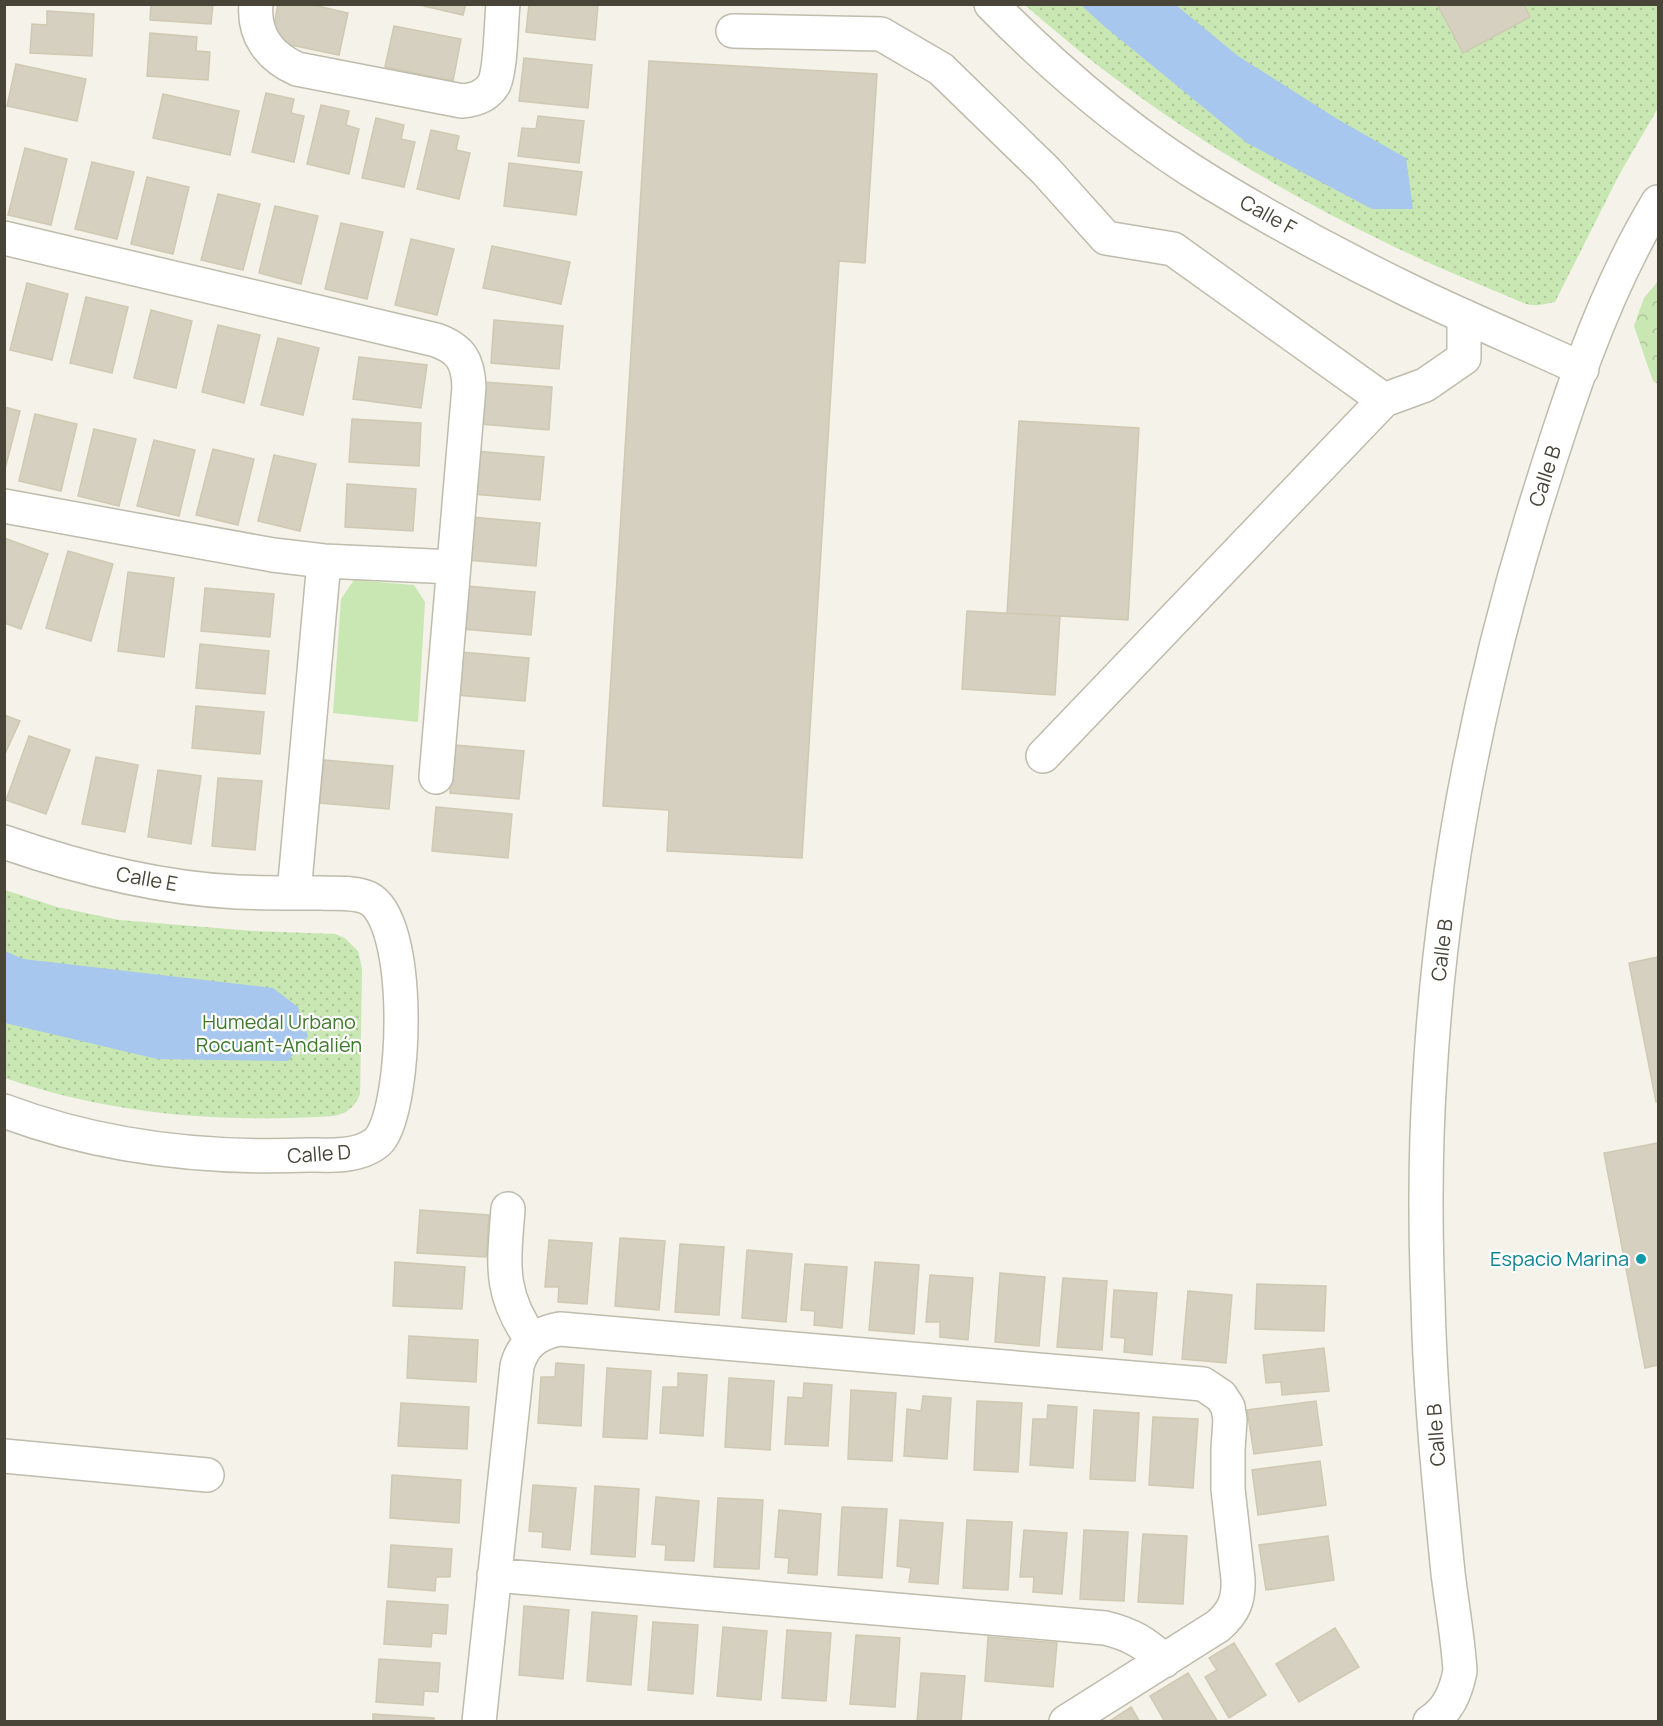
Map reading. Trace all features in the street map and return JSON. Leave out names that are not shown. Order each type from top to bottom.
[{"type":"street","points":[[256,4],[258,30],[265,45],[273,56],[284,63],[297,69],[462,101],[475,100],[486,93],[494,83],[503,4]]},
{"type":"street","name":"Calle F","points":[[991,4],[1030,44],[1084,90],[1140,134],[1212,183],[1350,260],[1464,316],[1582,369]]},
{"type":"street","points":[[733,31],[881,34],[941,69],[1046,171],[1106,238],[1173,249],[1384,400]]},
{"type":"street","name":"Calle B","points":[[1430,1722],[1448,1705],[1456,1689],[1460,1671],[1449,1585],[1435,1435],[1428,1304],[1426,1178],[1430,1074],[1439,964],[1454,853],[1472,755],[1494,657],[1519,560],[1542,485],[1582,369],[1627,260],[1659,202]]},
{"type":"street","points":[[4,238],[425,337],[450,345],[461,356],[469,371],[469,387],[436,777]]},
{"type":"street","points":[[1043,756],[1384,400],[1425,386],[1464,358],[1464,316]]},
{"type":"street","points":[[4,506],[223,547],[324,561],[453,567]]},
{"type":"street","points":[[294,892],[324,561]]},
{"type":"street","name":"Calle E","points":[[4,842],[71,864],[132,878],[236,892],[294,892]]},
{"type":"street","name":"Calle D","points":[[4,1111],[84,1136],[202,1153],[274,1157],[346,1154],[359,1152],[375,1144],[381,1138],[388,1121],[395,1092],[400,1041],[401,1004],[393,937],[380,908],[366,897],[294,892]]},
{"type":"street","points":[[508,1209],[506,1285],[515,1313],[532,1340]]},
{"type":"street","points":[[479,1722],[519,1356],[532,1340],[549,1330],[560,1329],[1203,1384],[1213,1389],[1228,1407],[1230,1420],[1228,1489],[1238,1593],[1235,1607],[1228,1618],[1066,1722]]},
{"type":"street","points":[[4,1456],[207,1475]]},
{"type":"street","points":[[494,1575],[1105,1628],[1125,1633],[1144,1642],[1164,1661]]},
{"type":"green space","points":[[1025,5],[1658,5],[1658,108],[1619,175],[1555,302],[1530,305],[1436,266],[1381,240],[1326,212],[1220,151],[1120,82]]},
{"type":"green space","points":[[1658,281],[1658,384],[1653,381],[1634,326],[1644,298]]},
{"type":"green space","points":[[354,580],[414,585],[425,602],[418,722],[333,713],[341,599]]},
{"type":"green space","name":"Humedal Urbano Rocuant-Andalién","points":[[5,890],[57,907],[119,920],[253,931],[335,934],[345,938],[358,951],[362,968],[360,1094],[356,1102],[347,1111],[334,1116],[208,1117],[167,1114],[86,1101],[5,1078]]},
{"type":"water","points":[[1081,5],[1176,5],[1238,56],[1339,120],[1406,158],[1413,209],[1372,209],[1247,143]]},
{"type":"water","points":[[5,951],[23,959],[273,988],[298,1007],[308,1036],[288,1061],[157,1059],[5,1023]]},
{"type":"building","points":[[151,4],[213,4],[211,24],[150,20]]},
{"type":"building","points":[[278,4],[309,4],[348,13],[339,55],[271,41]]},
{"type":"building","points":[[415,4],[466,4],[463,15]]},
{"type":"building","points":[[529,4],[598,4],[595,40],[526,32]]},
{"type":"building","points":[[1437,4],[1524,4],[1530,17],[1463,53]]},
{"type":"building","points":[[47,11],[94,14],[92,56],[30,53],[32,24],[47,25]]},
{"type":"building","points":[[394,26],[461,39],[453,81],[385,67]]},
{"type":"building","points":[[150,33],[197,37],[196,51],[210,52],[208,80],[147,76]]},
{"type":"building","points":[[524,58],[592,65],[588,108],[519,101]]},
{"type":"building","points":[[649,61],[877,74],[865,263],[839,261],[802,858],[667,851],[669,810],[603,806]]},
{"type":"building","points":[[16,64],[86,79],[77,121],[7,106]]},
{"type":"building","points":[[266,93],[294,99],[291,113],[304,116],[294,162],[252,152]]},
{"type":"building","points":[[163,94],[239,111],[230,155],[153,138]]},
{"type":"building","points":[[321,105],[349,111],[346,125],[359,129],[349,174],[307,164]]},
{"type":"building","points":[[538,116],[584,121],[579,163],[518,156],[522,128],[536,129]]},
{"type":"building","points":[[376,118],[404,125],[401,139],[415,142],[404,187],[362,178]]},
{"type":"building","points":[[431,130],[459,136],[456,150],[470,153],[459,199],[417,189]]},
{"type":"building","points":[[25,148],[67,159],[51,225],[8,215]]},
{"type":"building","points":[[92,162],[134,172],[117,239],[75,229]]},
{"type":"building","points":[[509,163],[582,172],[576,215],[504,206]]},
{"type":"building","points":[[147,177],[189,187],[173,254],[131,244]]},
{"type":"building","points":[[218,194],[260,204],[243,270],[201,260]]},
{"type":"building","points":[[275,206],[318,216],[301,284],[259,273]]},
{"type":"building","points":[[341,223],[383,232],[367,299],[325,289]]},
{"type":"building","points":[[411,239],[454,249],[437,315],[395,305]]},
{"type":"building","points":[[492,246],[570,262],[561,304],[483,288]]},
{"type":"building","points":[[27,283],[68,294],[52,360],[10,350]]},
{"type":"building","points":[[86,297],[128,307],[112,373],[70,363]]},
{"type":"building","points":[[151,310],[192,321],[176,388],[134,378]]},
{"type":"building","points":[[494,320],[563,326],[559,369],[491,363]]},
{"type":"building","points":[[218,325],[260,335],[244,403],[202,392]]},
{"type":"building","points":[[278,338],[319,348],[303,415],[261,405]]},
{"type":"building","points":[[359,357],[427,365],[421,408],[353,399]]},
{"type":"building","points":[[484,382],[552,387],[549,430],[480,424]]},
{"type":"building","points":[[4,407],[20,411],[4,473]]},
{"type":"building","points":[[35,414],[77,424],[61,491],[19,481]]},
{"type":"building","points":[[352,419],[421,423],[419,466],[349,462]]},
{"type":"building","points":[[1019,421],[1139,428],[1128,620],[1007,613]]},
{"type":"building","points":[[94,429],[136,439],[119,506],[78,496]]},
{"type":"building","points":[[154,440],[195,450],[179,516],[137,506]]},
{"type":"building","points":[[213,449],[254,459],[238,525],[196,515]]},
{"type":"building","points":[[475,451],[544,457],[540,500],[472,494]]},
{"type":"building","points":[[274,455],[316,464],[300,531],[258,521]]},
{"type":"building","points":[[347,484],[416,489],[413,531],[345,527]]},
{"type":"building","points":[[471,517],[540,523],[536,566],[467,560]]},
{"type":"building","points":[[4,538],[48,554],[21,629],[4,623]]},
{"type":"building","points":[[68,551],[113,564],[91,641],[46,628]]},
{"type":"building","points":[[128,572],[174,578],[164,657],[118,651]]},
{"type":"building","points":[[466,586],[535,592],[531,635],[462,629]]},
{"type":"building","points":[[205,588],[274,594],[270,637],[201,631]]},
{"type":"building","points":[[967,611],[1060,616],[1055,695],[962,689]]},
{"type":"building","points":[[200,644],[269,651],[265,694],[196,688]]},
{"type":"building","points":[[460,652],[529,658],[525,701],[457,695]]},
{"type":"building","points":[[196,706],[264,712],[260,754],[192,748]]},
{"type":"building","points":[[4,715],[20,721],[4,756]]},
{"type":"building","points":[[29,736],[70,750],[46,814],[6,800]]},
{"type":"building","points":[[455,745],[524,751],[519,799],[450,793]]},
{"type":"building","points":[[96,757],[138,765],[125,832],[82,824]]},
{"type":"building","points":[[324,760],[393,766],[389,809],[320,803]]},
{"type":"building","points":[[158,770],[201,776],[191,844],[148,837]]},
{"type":"building","points":[[218,778],[262,781],[255,850],[212,846]]},
{"type":"building","points":[[436,807],[512,814],[508,858],[432,851]]},
{"type":"building","points":[[1658,957],[1658,1101],[1656,1102],[1629,963]]},
{"type":"building","name":"Espacio Marina","points":[[1658,1143],[1658,1365],[1645,1368],[1604,1153]]},
{"type":"building","points":[[420,1210],[489,1215],[486,1257],[417,1253]]},
{"type":"building","points":[[620,1238],[665,1241],[659,1310],[615,1306]]},
{"type":"building","points":[[549,1240],[592,1243],[587,1304],[558,1302],[559,1287],[545,1287]]},
{"type":"building","points":[[680,1244],[724,1247],[719,1315],[675,1312]]},
{"type":"building","points":[[747,1250],[792,1254],[786,1322],[742,1318]]},
{"type":"building","points":[[395,1262],[465,1267],[462,1309],[393,1306]]},
{"type":"building","points":[[875,1262],[919,1265],[914,1334],[869,1330]]},
{"type":"building","points":[[805,1264],[847,1267],[842,1328],[814,1325],[815,1311],[801,1310]]},
{"type":"building","points":[[1000,1273],[1045,1277],[1039,1346],[995,1342]]},
{"type":"building","points":[[930,1275],[973,1278],[968,1340],[940,1337],[940,1322],[926,1322]]},
{"type":"building","points":[[1063,1278],[1107,1281],[1102,1350],[1057,1347]]},
{"type":"building","points":[[1257,1284],[1326,1286],[1324,1331],[1255,1329]]},
{"type":"building","points":[[1114,1290],[1157,1293],[1152,1355],[1124,1352],[1125,1338],[1111,1337]]},
{"type":"building","points":[[1188,1291],[1232,1295],[1226,1363],[1182,1359]]},
{"type":"building","points":[[409,1336],[478,1340],[476,1382],[407,1378]]},
{"type":"building","points":[[1324,1348],[1329,1391],[1282,1395],[1281,1382],[1266,1383],[1263,1355]]},
{"type":"building","points":[[556,1363],[584,1365],[581,1426],[538,1423],[541,1377],[555,1377]]},
{"type":"building","points":[[607,1368],[651,1371],[647,1439],[603,1437]]},
{"type":"building","points":[[678,1373],[707,1375],[703,1436],[660,1433],[663,1387],[678,1387]]},
{"type":"building","points":[[729,1378],[774,1381],[770,1450],[725,1447]]},
{"type":"building","points":[[804,1383],[832,1385],[828,1446],[785,1444],[788,1397],[803,1398]]},
{"type":"building","points":[[851,1390],[896,1393],[892,1461],[848,1459]]},
{"type":"building","points":[[923,1396],[951,1398],[947,1459],[904,1456],[907,1409],[921,1411]]},
{"type":"building","points":[[977,1401],[1022,1403],[1018,1472],[974,1470]]},
{"type":"building","points":[[1316,1401],[1322,1445],[1254,1454],[1247,1410]]},
{"type":"building","points":[[401,1403],[469,1407],[467,1449],[398,1446]]},
{"type":"building","points":[[1048,1405],[1077,1407],[1073,1468],[1030,1465],[1033,1419],[1047,1419]]},
{"type":"building","points":[[1094,1410],[1139,1413],[1135,1481],[1090,1479]]},
{"type":"building","points":[[1153,1417],[1198,1419],[1193,1488],[1149,1485]]},
{"type":"building","points":[[1320,1461],[1326,1505],[1258,1515],[1252,1470]]},
{"type":"building","points":[[392,1475],[461,1480],[459,1523],[390,1518]]},
{"type":"building","points":[[533,1485],[576,1488],[570,1550],[542,1547],[543,1532],[529,1531]]},
{"type":"building","points":[[595,1486],[639,1489],[635,1557],[591,1554]]},
{"type":"building","points":[[656,1497],[699,1501],[694,1561],[665,1560],[666,1545],[652,1544]]},
{"type":"building","points":[[718,1498],[763,1500],[759,1569],[714,1567]]},
{"type":"building","points":[[842,1507],[887,1509],[882,1578],[838,1575]]},
{"type":"building","points":[[779,1510],[821,1514],[817,1575],[788,1573],[789,1558],[775,1557]]},
{"type":"building","points":[[900,1520],[943,1523],[938,1584],[909,1582],[911,1568],[897,1566]]},
{"type":"building","points":[[967,1520],[1012,1522],[1008,1590],[963,1588]]},
{"type":"building","points":[[1024,1530],[1067,1533],[1062,1594],[1033,1592],[1034,1577],[1020,1577]]},
{"type":"building","points":[[1084,1530],[1128,1532],[1124,1601],[1080,1599]]},
{"type":"building","points":[[1143,1534],[1187,1536],[1183,1604],[1138,1602]]},
{"type":"building","points":[[1328,1536],[1334,1580],[1266,1590],[1259,1545]]},
{"type":"building","points":[[391,1545],[452,1549],[450,1577],[436,1577],[435,1591],[388,1587]]},
{"type":"building","points":[[387,1601],[448,1605],[446,1634],[432,1633],[431,1647],[384,1644]]},
{"type":"building","points":[[524,1606],[569,1610],[563,1679],[519,1675]]},
{"type":"building","points":[[592,1612],[637,1616],[631,1685],[587,1681]]},
{"type":"building","points":[[653,1622],[698,1625],[693,1694],[648,1690]]},
{"type":"building","points":[[723,1627],[767,1631],[761,1700],[717,1696]]},
{"type":"building","points":[[1335,1628],[1359,1667],[1299,1702],[1276,1664]]},
{"type":"building","points":[[787,1630],[831,1633],[826,1701],[782,1698]]},
{"type":"building","points":[[856,1635],[900,1638],[895,1707],[850,1704]]},
{"type":"building","points":[[988,1637],[1057,1643],[1053,1687],[985,1681]]},
{"type":"building","points":[[1234,1643],[1266,1695],[1229,1718],[1205,1677],[1217,1670],[1209,1658]]},
{"type":"building","points":[[379,1659],[440,1663],[438,1692],[424,1691],[423,1705],[376,1702]]},
{"type":"building","points":[[921,1673],[965,1676],[961,1722],[917,1722]]},
{"type":"building","points":[[1188,1673],[1218,1722],[1165,1722],[1150,1696]]},
{"type":"building","points":[[1131,1707],[1140,1722],[1108,1722]]},
{"type":"building","points":[[373,1714],[434,1718],[434,1722],[373,1722]]},
{"type":"place","name":"Espacio Marina","points":[[1641,1259]]}]
